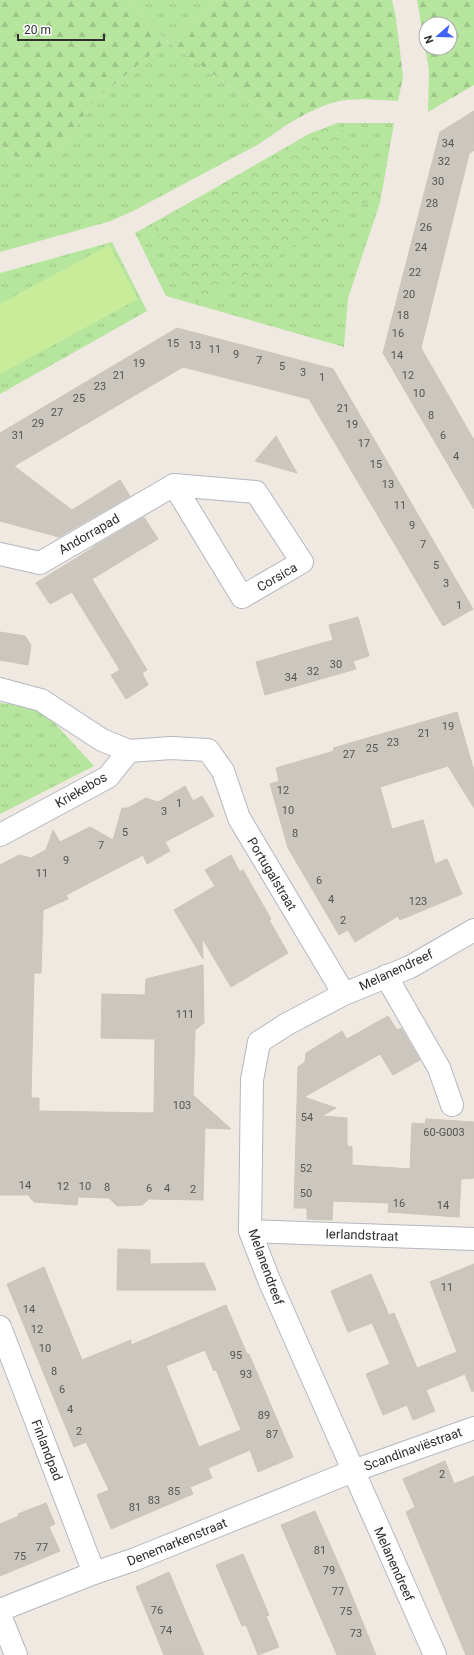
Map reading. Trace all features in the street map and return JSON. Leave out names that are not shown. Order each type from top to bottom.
[{"type":"street","name":"Corsica","points":[[174,485],[256,492],[302,562],[242,597],[174,485]]},
{"type":"street","name":"Andorrapad","points":[[0,554],[40,563],[174,485]]},
{"type":"street","points":[[0,689],[41,700],[102,740],[129,751]]},
{"type":"street","name":"Portugalstraat","points":[[129,751],[171,748],[208,750],[223,771],[239,818],[344,994]]},
{"type":"street","name":"Kriekebos","points":[[0,836],[108,777],[129,751]]},
{"type":"street","name":"Melanendreef","points":[[435,1655],[269,1280],[250,1231],[252,1080],[259,1042],[287,1024],[344,994],[410,967],[474,930]]},
{"type":"street","points":[[386,976],[439,1068],[452,1105]]},
{"type":"street","name":"Ierlandstraat","points":[[250,1231],[474,1239]]},
{"type":"street","name":"Finlandpad","points":[[0,1326],[94,1573]]},
{"type":"street","name":"Scandinaviëstraat","points":[[353,1470],[474,1428]]},
{"type":"street","name":"Denemarkenstraat","points":[[0,1610],[94,1573],[132,1560],[353,1470]]},
{"type":"street","points":[[0,1615],[16,1655]]},
{"type":"green space","points":[[0,0],[127,0],[167,41],[94,101],[58,152],[34,161],[20,159],[0,143]]},
{"type":"green space","points":[[127,0],[219,0],[167,41]]},
{"type":"green space","points":[[219,0],[392,0],[396,18],[403,77],[398,101],[358,99],[342,100],[322,106],[285,126],[167,41]]},
{"type":"green space","points":[[417,0],[474,0],[474,85],[428,112],[429,70],[427,56],[458,56],[458,16],[420,16]]},
{"type":"green space","points":[[167,41],[285,126],[259,144],[137,209],[111,221],[0,252],[0,143],[20,159],[58,152],[94,101]]},
{"type":"green space","points":[[338,123],[394,123],[380,203],[348,298],[344,347],[166,296],[135,233],[265,161],[309,134]]},
{"type":"green space","points":[[338,123],[382,193],[198,305],[152,224],[309,134]]},
{"type":"green space","points":[[112,242],[147,311],[0,394],[0,273]]},
{"type":"green space","points":[[109,245],[138,299],[0,374],[0,304]]},
{"type":"green space","points":[[0,703],[40,707],[94,766],[0,814]]},
{"type":"building","points":[[474,111],[474,150],[469,154],[421,348],[474,440],[474,509],[383,353],[440,132]]},
{"type":"building","points":[[177,328],[333,369],[473,609],[443,626],[309,399],[183,367],[14,466],[72,510],[120,480],[130,496],[59,537],[0,521],[0,433]]},
{"type":"building","points":[[276,436],[297,473],[255,461]]},
{"type":"building","points":[[144,517],[158,539],[92,579],[147,670],[142,673],[148,685],[126,699],[111,675],[120,670],[72,592],[50,604],[36,583]]},
{"type":"building","points":[[358,617],[369,656],[353,661],[356,669],[265,695],[256,662],[333,640],[329,625]]},
{"type":"building","points":[[0,632],[25,636],[31,645],[28,665],[0,660]]},
{"type":"building","points":[[457,712],[474,771],[474,808],[448,766],[380,787],[392,829],[423,820],[435,864],[447,859],[462,894],[400,920],[398,916],[355,942],[348,930],[339,935],[288,848],[270,784],[279,781],[276,768],[334,751],[333,748]]},
{"type":"building","points":[[185,786],[193,801],[202,796],[214,816],[165,842],[170,851],[147,864],[143,855],[66,895],[68,899],[43,910],[41,973],[34,973],[31,1098],[39,1098],[39,1111],[154,1113],[155,1039],[101,1038],[102,994],[145,995],[146,979],[203,965],[204,1023],[195,1030],[193,1095],[231,1129],[205,1128],[203,1200],[149,1199],[142,1205],[117,1206],[109,1198],[78,1197],[77,1205],[34,1202],[28,1195],[0,1195],[0,865],[19,855],[31,858],[46,850],[53,830],[60,842],[90,827],[113,840],[122,808],[128,808],[146,798],[158,802]]},
{"type":"building","points":[[231,855],[240,872],[243,870],[271,919],[269,920],[288,953],[231,987],[202,938],[203,959],[174,910],[215,886],[205,870]]},
{"type":"building","points":[[388,1016],[397,1030],[401,1028],[420,1060],[393,1075],[380,1054],[304,1097],[336,1108],[322,1116],[347,1118],[347,1146],[352,1147],[352,1165],[410,1169],[412,1123],[425,1124],[426,1119],[474,1122],[474,1178],[461,1179],[459,1217],[388,1212],[389,1203],[333,1201],[332,1220],[307,1219],[307,1208],[294,1208],[298,1067],[305,1062],[306,1053],[342,1031],[347,1039]]},
{"type":"building","points":[[118,1249],[150,1250],[150,1264],[204,1263],[216,1290],[117,1290]]},
{"type":"building","points":[[474,1264],[474,1391],[472,1392],[465,1374],[426,1390],[435,1411],[413,1420],[407,1405],[383,1415],[366,1374],[390,1364],[372,1323],[348,1332],[331,1291],[371,1274],[389,1315],[394,1313],[417,1368],[457,1352],[430,1282]]},
{"type":"building","points":[[44,1267],[82,1360],[131,1340],[131,1345],[226,1305],[247,1354],[249,1354],[293,1457],[258,1472],[250,1450],[208,1468],[212,1478],[190,1487],[193,1494],[111,1529],[97,1495],[109,1490],[86,1442],[74,1447],[7,1284]],"holes":[[[205,1350],[214,1371],[216,1370],[241,1430],[199,1447],[166,1366]]]},
{"type":"building","points":[[445,1461],[454,1484],[474,1476],[474,1655],[466,1655],[406,1512],[415,1507],[403,1479]]},
{"type":"building","points":[[46,1503],[55,1524],[49,1527],[60,1551],[0,1576],[0,1524],[19,1516],[18,1514]]},
{"type":"building","points":[[315,1511],[376,1655],[337,1655],[281,1525]]},
{"type":"building","points":[[243,1554],[269,1615],[266,1616],[279,1647],[258,1655],[246,1625],[242,1626],[216,1565]]},
{"type":"building","points":[[169,1572],[204,1655],[164,1655],[136,1587]]}]
